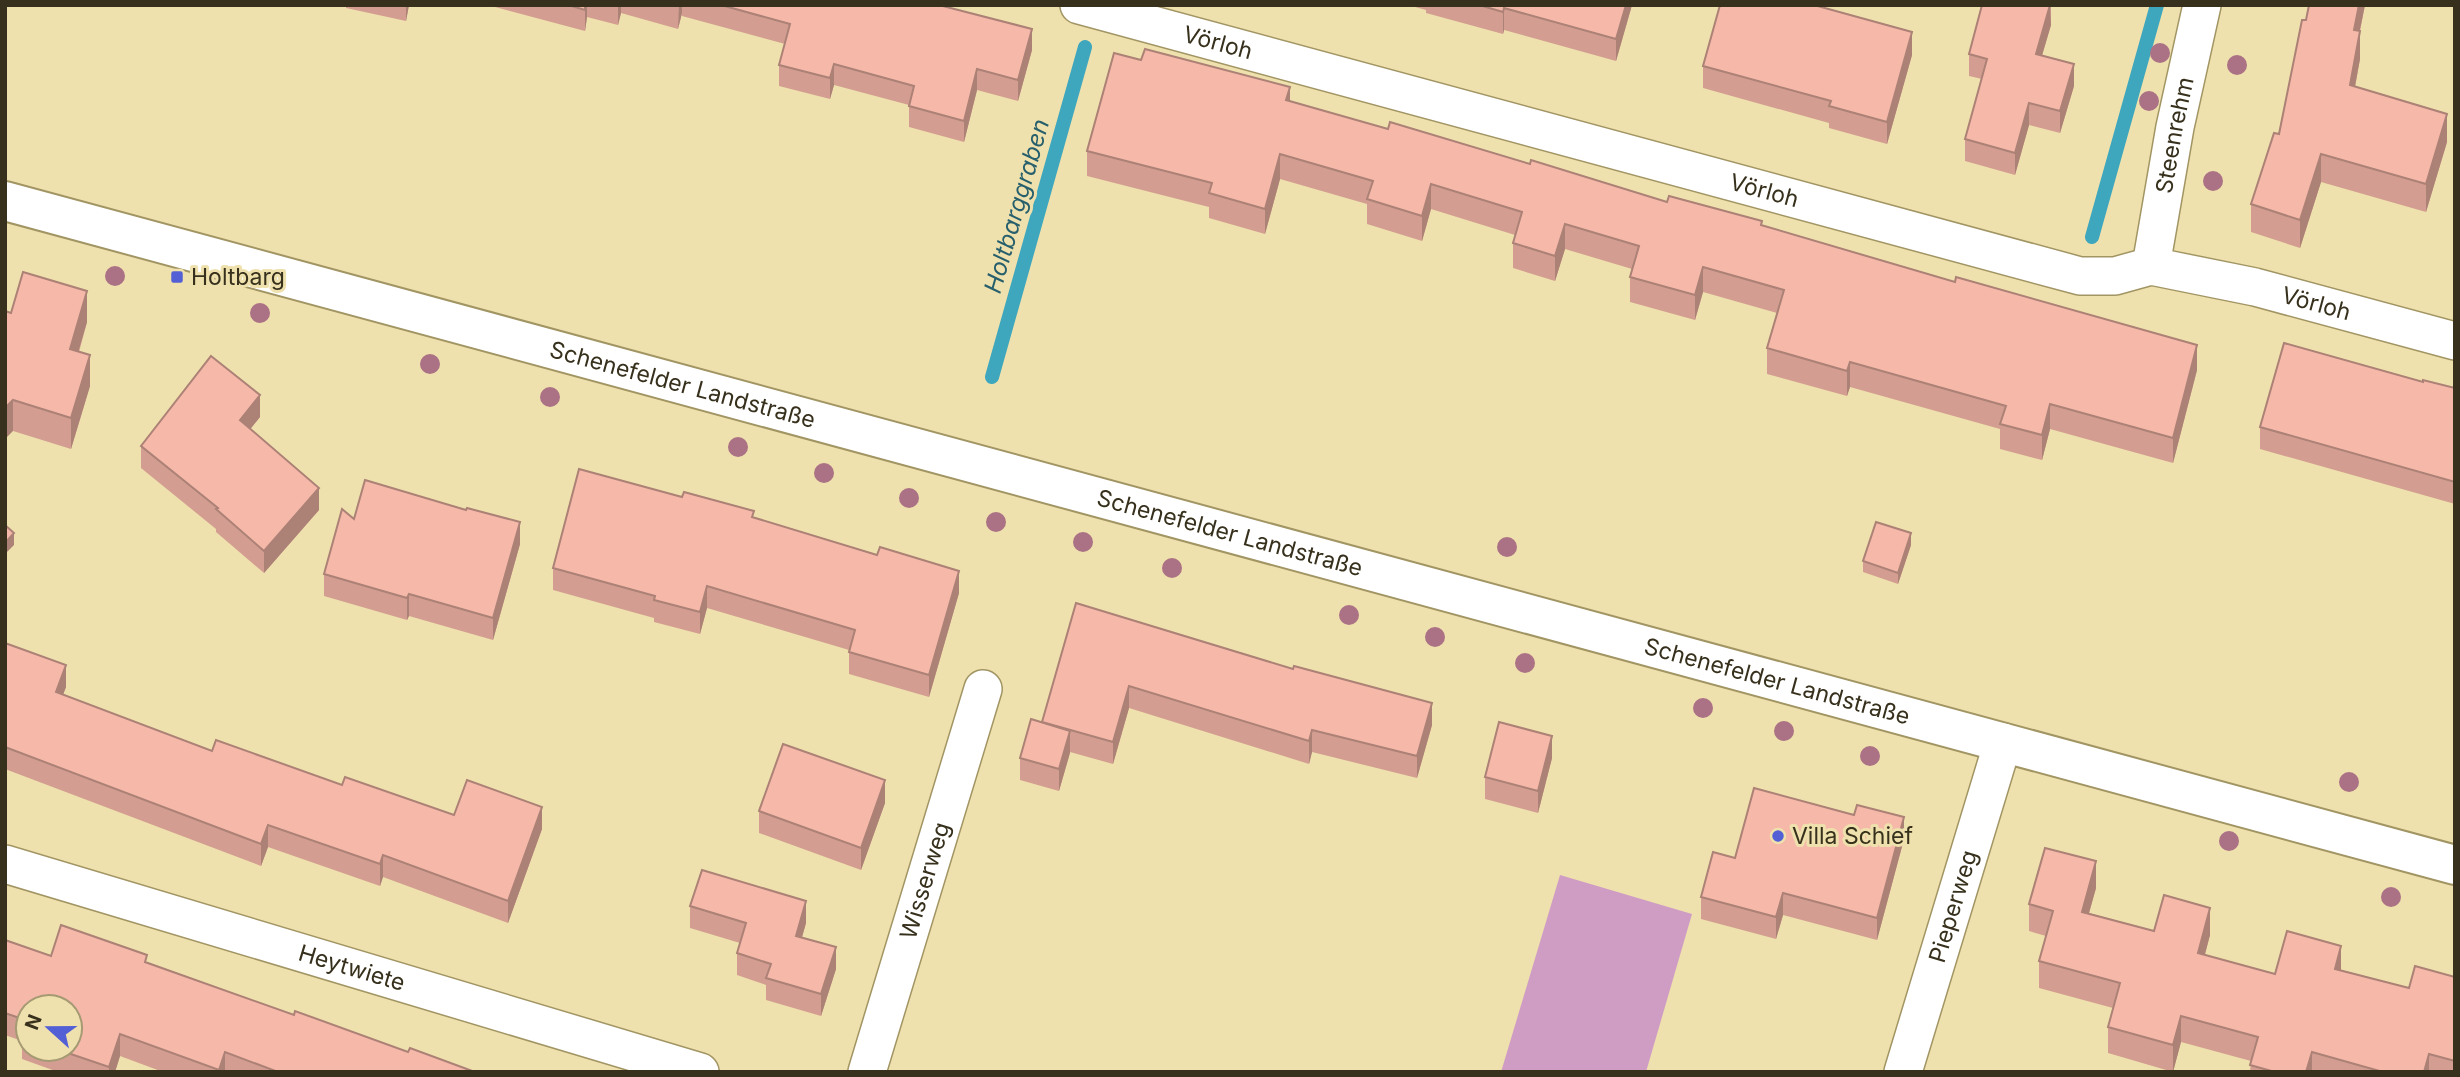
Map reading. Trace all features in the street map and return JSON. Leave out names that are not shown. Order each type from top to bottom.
[{"type":"main road","name":"Schenefelder Landstraße","points":[[5,201],[2455,865]]},
{"type":"street","name":"Vörloh","points":[[1080,5],[2080,276],[2115,276],[2151,267],[2255,287],[2455,341]]},
{"type":"street","name":"Steenrehm","points":[[2151,267],[2175,127],[2202,5]]},
{"type":"street","name":"Wisserweg","points":[[867,1072],[983,689]]},
{"type":"street","name":"Pieperweg","points":[[1903,1072],[2003,742]]},
{"type":"street","name":"Heytwiete","points":[[5,864],[700,1072]]},
{"type":"shaded area","points":[[1560,875],[1692,914],[1646,1072],[1501,1072]]},
{"type":"building","points":[[568,5],[585,5],[585,10]]},
{"type":"building","points":[[721,5],[939,5],[1032,29],[1018,80],[977,69],[964,121],[909,106],[914,86],[834,64],[830,78],[779,65],[790,24]]},
{"type":"building","points":[[1479,5],[1626,5],[1616,39],[1504,8],[1503,12]]},
{"type":"building","points":[[1720,5],[1814,5],[1912,32],[1887,122],[1829,106],[1831,101],[1703,66]]},
{"type":"building","points":[[1982,5],[2050,5],[2036,54],[2074,64],[2060,111],[2029,103],[2015,153],[1965,139],[1987,59],[1969,54]]},
{"type":"building","points":[[2309,5],[2359,5],[2354,30],[2360,31],[2350,85],[2447,114],[2426,184],[2321,154],[2300,220],[2251,204],[2274,133],[2279,134],[2302,20],[2306,20]]},
{"type":"building","points":[[1145,49],[1290,87],[1286,100],[1388,129],[1390,122],[1530,164],[1531,160],[1667,202],[1669,196],[1762,221],[1761,225],[1955,282],[1956,277],[2197,345],[2173,438],[2050,404],[2042,435],[2000,424],[2006,406],[1850,362],[1847,371],[1767,348],[1784,290],[1703,267],[1695,295],[1630,277],[1639,246],[1565,224],[1555,256],[1513,243],[1522,212],[1431,184],[1422,216],[1367,199],[1373,181],[1280,154],[1265,209],[1209,193],[1212,183],[1087,151],[1114,53],[1141,60]]},
{"type":"building","points":[[23,272],[87,291],[70,349],[90,355],[71,418],[13,400],[5,408],[5,311],[11,313]]},
{"type":"building","points":[[2284,343],[2423,382],[2455,388],[2455,482],[2260,427]]},
{"type":"building","points":[[211,356],[260,395],[240,420],[319,488],[264,551],[216,509],[218,508],[141,446]]},
{"type":"building","points":[[579,469],[682,497],[684,492],[754,511],[752,517],[877,555],[880,547],[959,571],[929,675],[849,652],[855,630],[707,586],[700,612],[654,600],[655,596],[553,568]]},
{"type":"building","points":[[365,480],[466,510],[467,508],[520,522],[493,618],[409,594],[407,598],[324,574],[342,509],[354,519]]},
{"type":"building","points":[[1876,522],[1911,533],[1898,573],[1863,561]]},
{"type":"building","points":[[5,525],[14,533],[5,543]]},
{"type":"building","points":[[1076,603],[1293,669],[1294,666],[1432,703],[1417,756],[1312,730],[1309,741],[1129,686],[1113,742],[1042,722]]},
{"type":"building","points":[[5,643],[66,665],[56,692],[212,751],[216,740],[342,785],[345,777],[454,815],[467,780],[542,807],[508,901],[383,855],[380,864],[268,825],[261,844],[5,747]]},
{"type":"building","points":[[1031,719],[1070,731],[1059,769],[1020,758]]},
{"type":"building","points":[[1499,722],[1552,736],[1538,791],[1485,777]]},
{"type":"building","points":[[783,744],[885,780],[861,848],[759,811]]},
{"type":"building","points":[[1754,788],[1854,815],[1857,805],[1904,817],[1877,918],[1783,893],[1776,917],[1701,897],[1713,852],[1735,858]]},
{"type":"building","points":[[2045,848],[2096,861],[2082,912],[2154,931],[2164,895],[2210,908],[2198,953],[2275,974],[2287,931],[2341,946],[2335,969],[2409,988],[2415,966],[2455,977],[2455,1061],[2429,1054],[2424,1072],[2383,1072],[2312,1052],[2306,1072],[2275,1072],[2250,1065],[2258,1037],[2181,1016],[2173,1045],[2108,1027],[2120,983],[2039,961],[2053,911],[2029,904]]},
{"type":"building","points":[[702,870],[806,901],[796,936],[836,947],[821,994],[766,978],[771,964],[737,953],[746,923],[690,906]]},
{"type":"building","points":[[61,925],[147,955],[145,962],[294,1015],[295,1011],[408,1052],[410,1048],[475,1072],[278,1072],[225,1052],[219,1070],[120,1034],[109,1067],[84,1059],[84,993],[14,993],[14,1016],[5,1013],[5,940],[51,956]]},
{"type":"waterway","points":[[2092,237],[2157,5]]},
{"type":"waterway","name":"Holtbarggraben","points":[[992,377],[1085,47]]},
{"type":"place","name":"Holtbarg","points":[[177,277]]},
{"type":"place","name":"Villa Schief","points":[[1778,836]]}]
